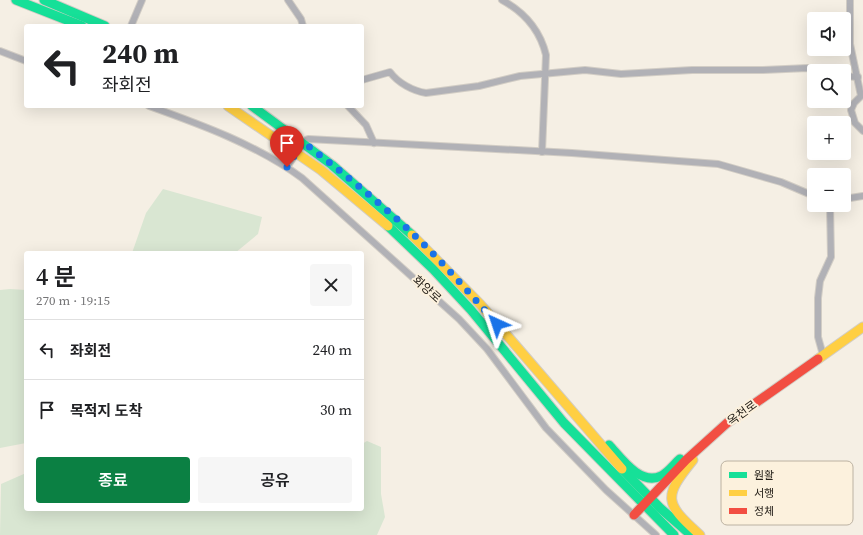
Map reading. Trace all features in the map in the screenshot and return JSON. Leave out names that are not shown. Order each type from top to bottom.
[{"type":"main road","points":[[16,0],[77,24]]},
{"type":"main road","points":[[44,0],[100,24]]},
{"type":"main road","name":"화양로","points":[[231,108],[296,152],[364,204],[413,249],[476,315],[551,410],[674,535]]},
{"type":"main road","points":[[255,108],[303,142],[341,172],[414,235],[455,277],[576,416],[651,499],[691,535]]},
{"type":"main road","name":"옥천로","points":[[634,515],[706,441],[727,423],[863,327]]},
{"type":"main road","points":[[576,416],[586,421],[634,472],[647,478],[655,478],[662,475],[687,453],[706,441]]},
{"type":"main road","points":[[700,535],[677,513],[673,506],[672,494],[674,485],[706,441]]},
{"type":"street","points":[[132,24],[142,0]]},
{"type":"street","points":[[288,0],[301,19],[302,24]]},
{"type":"street","points":[[502,0],[518,9],[530,22],[543,42],[546,55],[545,121],[542,152]]},
{"type":"street","points":[[850,0],[850,44],[861,96],[854,103],[851,110],[855,123],[863,131]]},
{"type":"street","points":[[0,51],[24,60]]},
{"type":"street","points":[[364,79],[390,72],[402,83],[419,92],[426,93],[479,86],[520,76],[545,75],[585,70],[621,74],[692,70],[807,68]]},
{"type":"street","points":[[851,76],[858,77]]},
{"type":"street","name":"화양로","points":[[154,108],[238,142],[287,167],[302,178],[459,318],[487,349],[546,428],[606,490],[656,535]]},
{"type":"street","points":[[350,108],[366,125],[374,143]]},
{"type":"street","points":[[287,167],[303,142],[308,139],[542,152],[718,164],[781,182],[807,193]]},
{"type":"street","points":[[851,198],[863,196]]},
{"type":"street","points":[[823,355],[818,337],[818,298],[820,281],[831,257],[830,212]]},
{"type":"green space","points":[[163,189],[262,217],[258,234],[237,251],[133,251],[146,213]]},
{"type":"green space","points":[[0,290],[24,290],[24,443],[0,448]]},
{"type":"green space","points":[[367,441],[381,447],[381,494],[385,517],[377,535],[0,535],[1,484],[24,474],[24,511],[364,511],[364,443]]},
{"type":"traffic: fast","points":[[16,0],[77,24]]},
{"type":"traffic: fast","points":[[44,0],[100,24]]},
{"type":"traffic: fast","points":[[255,108],[332,165],[412,235]]},
{"type":"traffic: fast","points":[[388,226],[433,269],[471,310],[564,423],[674,535]]},
{"type":"traffic: fast","points":[[609,445],[625,463],[638,474],[646,477],[653,478],[661,476],[680,459]]},
{"type":"traffic: fast","points":[[622,469],[660,508],[691,535]]},
{"type":"traffic: slow","points":[[231,108],[321,170],[388,226]]},
{"type":"traffic: slow","points":[[412,235],[480,304],[622,469]]},
{"type":"traffic: slow","points":[[818,359],[863,327]]},
{"type":"traffic: slow","points":[[693,460],[676,483],[672,499],[674,507],[680,515],[700,535]]},
{"type":"traffic: jam","points":[[634,515],[686,460],[727,423],[818,359]]},
{"type":"route","points":[[287,167],[303,142],[378,203],[414,235],[455,277],[497,324]]}]
